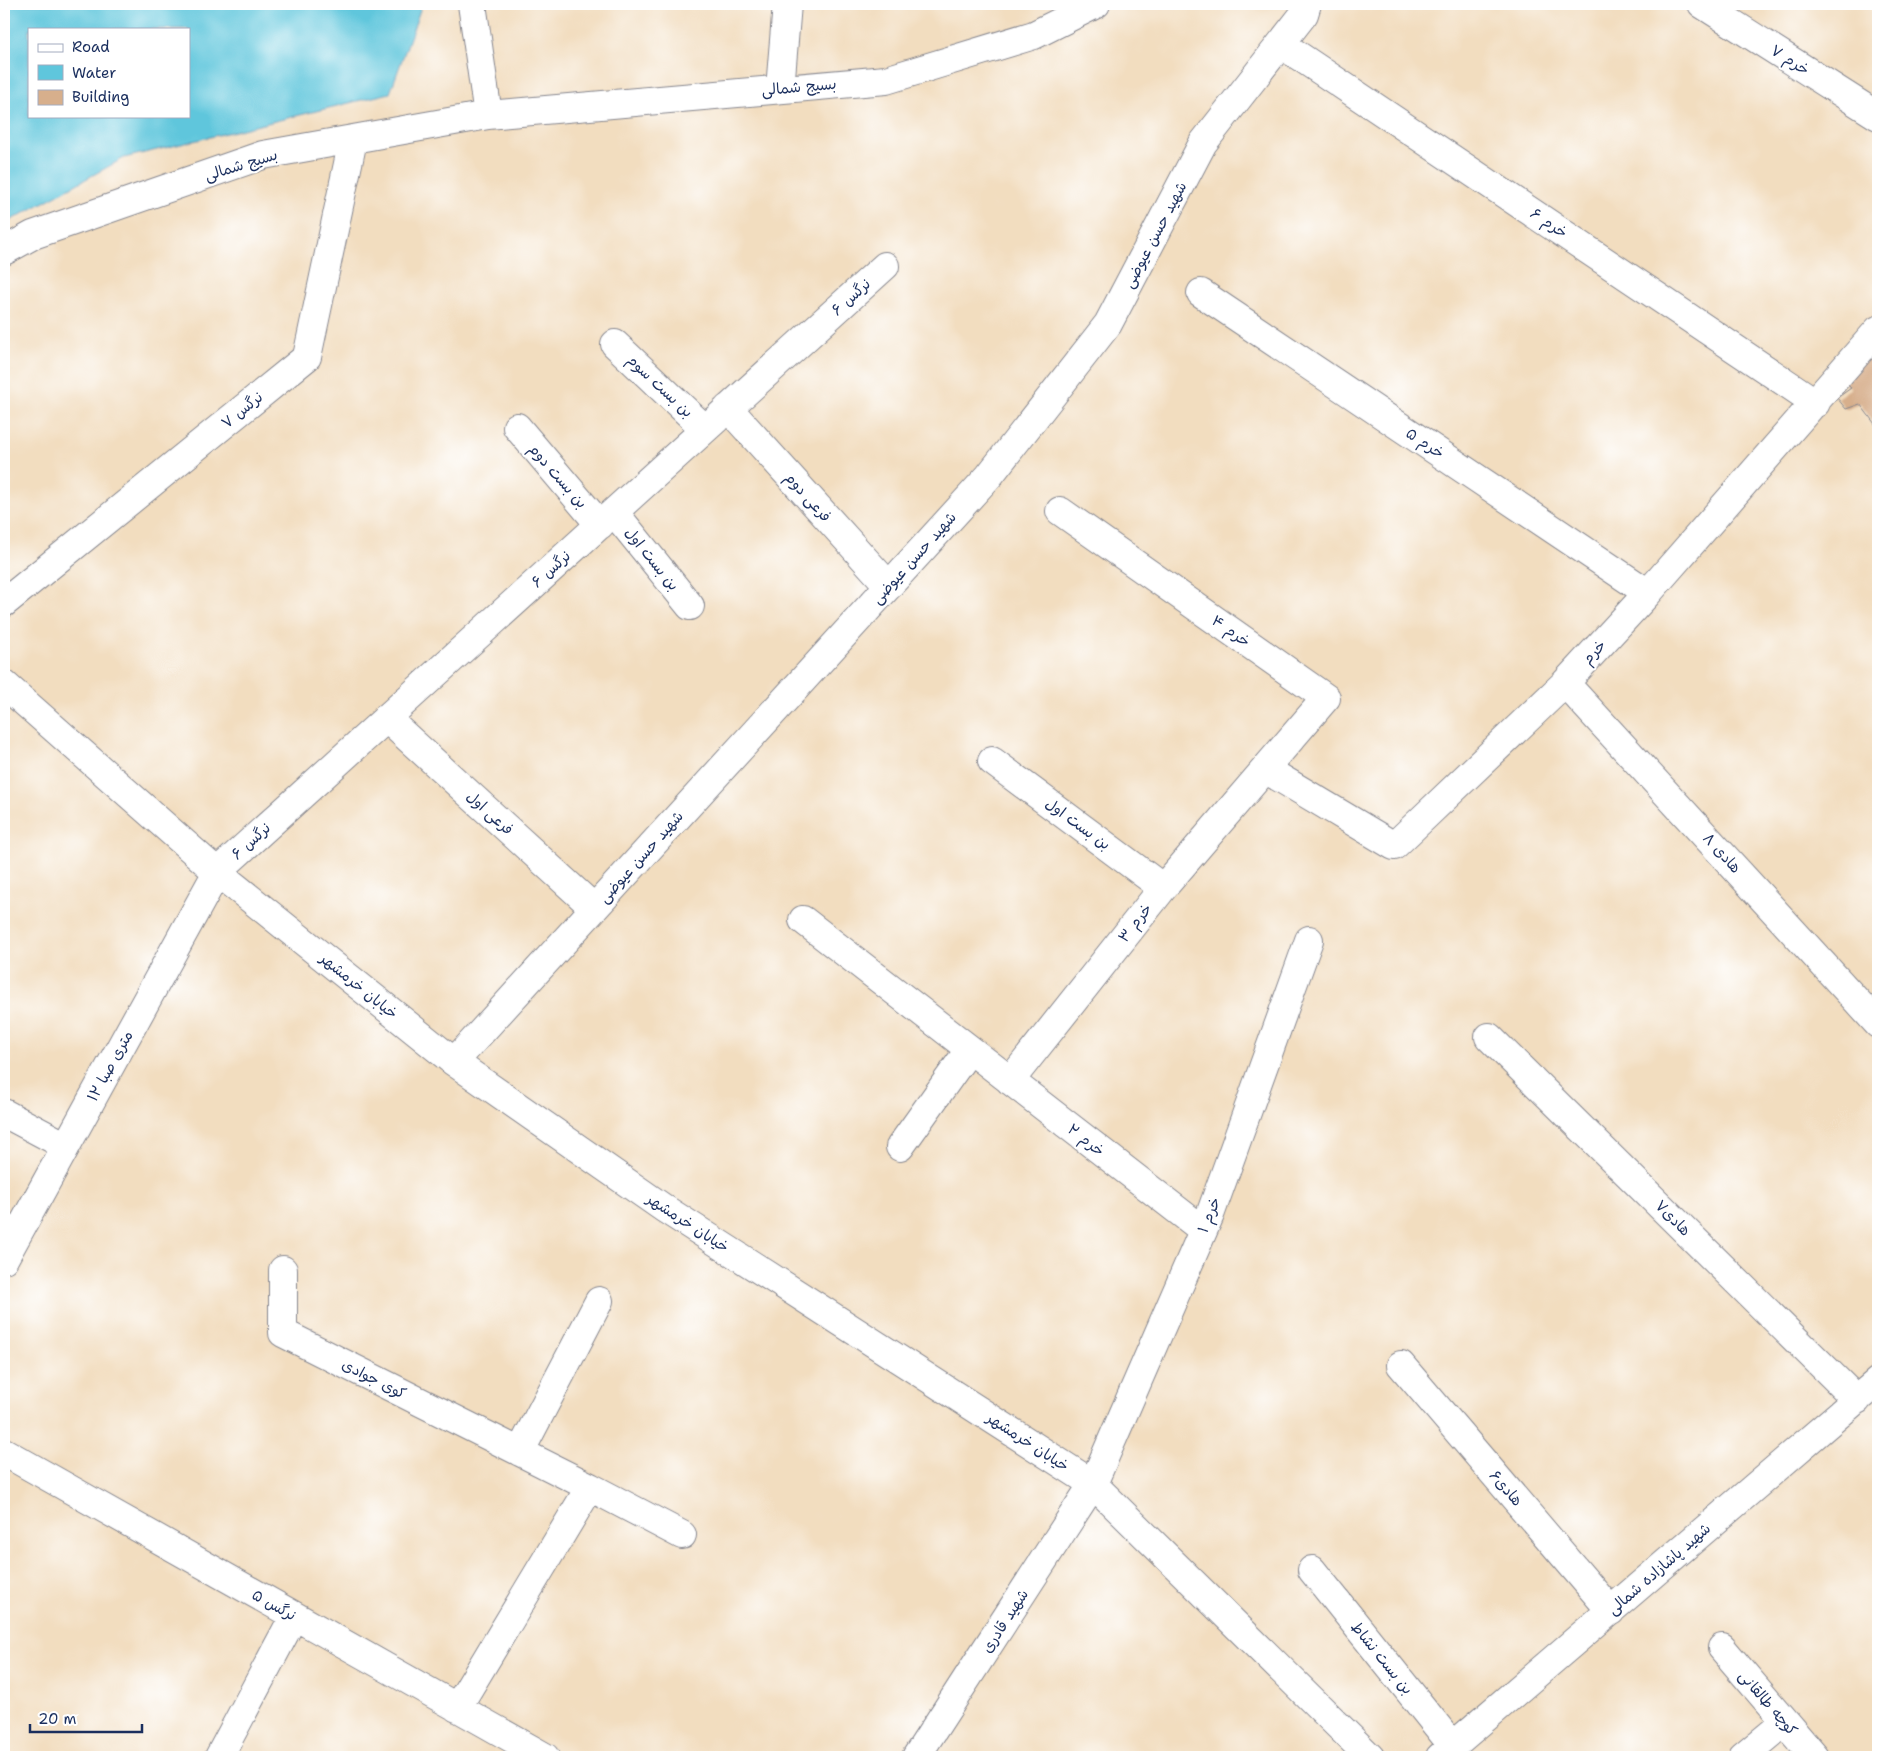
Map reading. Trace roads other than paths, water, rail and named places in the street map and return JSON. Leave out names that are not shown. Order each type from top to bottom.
[{"type":"street","points":[[472,4],[488,115]]},
{"type":"street","points":[[780,89],[787,4]]},
{"type":"street","name":"بسیج شمالی","points":[[4,251],[33,235],[263,155],[488,115],[886,80],[1034,35],[1096,4]]},
{"type":"street","name":"شهید حسن عیوضی","points":[[454,1062],[989,476],[1108,324],[1203,144],[1304,14],[1307,4]]},
{"type":"street","name":"خرم ۷","points":[[1702,4],[1878,116]]},
{"type":"street","name":"خرم ۶","points":[[1281,44],[1816,403]]},
{"type":"street","name":"نرگس ۷","points":[[4,603],[308,357],[353,140]]},
{"type":"street","name":"نرگس ۶","points":[[217,872],[885,266]]},
{"type":"street","name":"خرم ۵","points":[[1201,293],[1648,593]]},
{"type":"street","name":"خرم","points":[[1265,769],[1394,846],[1565,683],[1648,593],[1878,330]]},
{"type":"street","name":"بن بست سوم","points":[[614,344],[705,429]]},
{"type":"street","name":"فرعی دوم","points":[[728,408],[888,586]]},
{"type":"street","name":"بن بست دوم","points":[[517,427],[607,518]]},
{"type":"street","name":"خرم ۴","points":[[1060,511],[1326,698],[1265,769]]},
{"type":"street","name":"بن بست اول","points":[[607,518],[690,606]]},
{"type":"street","name":"هادی ۸","points":[[1565,683],[1878,1024]]},
{"type":"street","name":"خیابان خرمشهر","points":[[4,684],[217,872],[454,1062],[666,1209],[1094,1484],[1370,1757]]},
{"type":"street","name":"فرعی اول","points":[[386,718],[594,908]]},
{"type":"street","name":"بن بست اول","points":[[992,761],[1164,888]]},
{"type":"street","name":"خرم ۳","points":[[1010,1081],[1164,888],[1265,769]]},
{"type":"street","name":"۱۲ متری صبا","points":[[4,1259],[217,872]]},
{"type":"street","name":"خرم ۲","points":[[803,920],[1203,1230]]},
{"type":"street","name":"خرم ۱","points":[[1094,1484],[1210,1215],[1309,940]]},
{"type":"street","name":"هادی۷","points":[[1489,1037],[1857,1400]]},
{"type":"street","points":[[900,1147],[969,1050]]},
{"type":"street","points":[[4,1113],[66,1146]]},
{"type":"street","name":"کوی جوادی","points":[[283,1270],[284,1333],[682,1535]]},
{"type":"street","points":[[520,1452],[598,1300]]},
{"type":"street","name":"هادی۶","points":[[1401,1365],[1611,1610]]},
{"type":"street","name":"شهید پاشازاده شمالی","points":[[1446,1752],[1878,1381]]},
{"type":"street","name":"نرگس ۵","points":[[4,1452],[545,1757]]},
{"type":"street","name":"شهید قادری","points":[[916,1757],[1094,1484]]},
{"type":"street","points":[[457,1708],[590,1487]]},
{"type":"street","name":"بن بست نشاط","points":[[1312,1570],[1446,1752]]},
{"type":"street","points":[[219,1757],[294,1616]]},
{"type":"street","name":"کوچه طالقانی","points":[[1722,1648],[1815,1757]]},
{"type":"street","points":[[1743,1757],[1785,1722]]},
{"type":"water","points":[[4,4],[420,4],[420,10],[390,93],[124,158],[4,224]]}]
